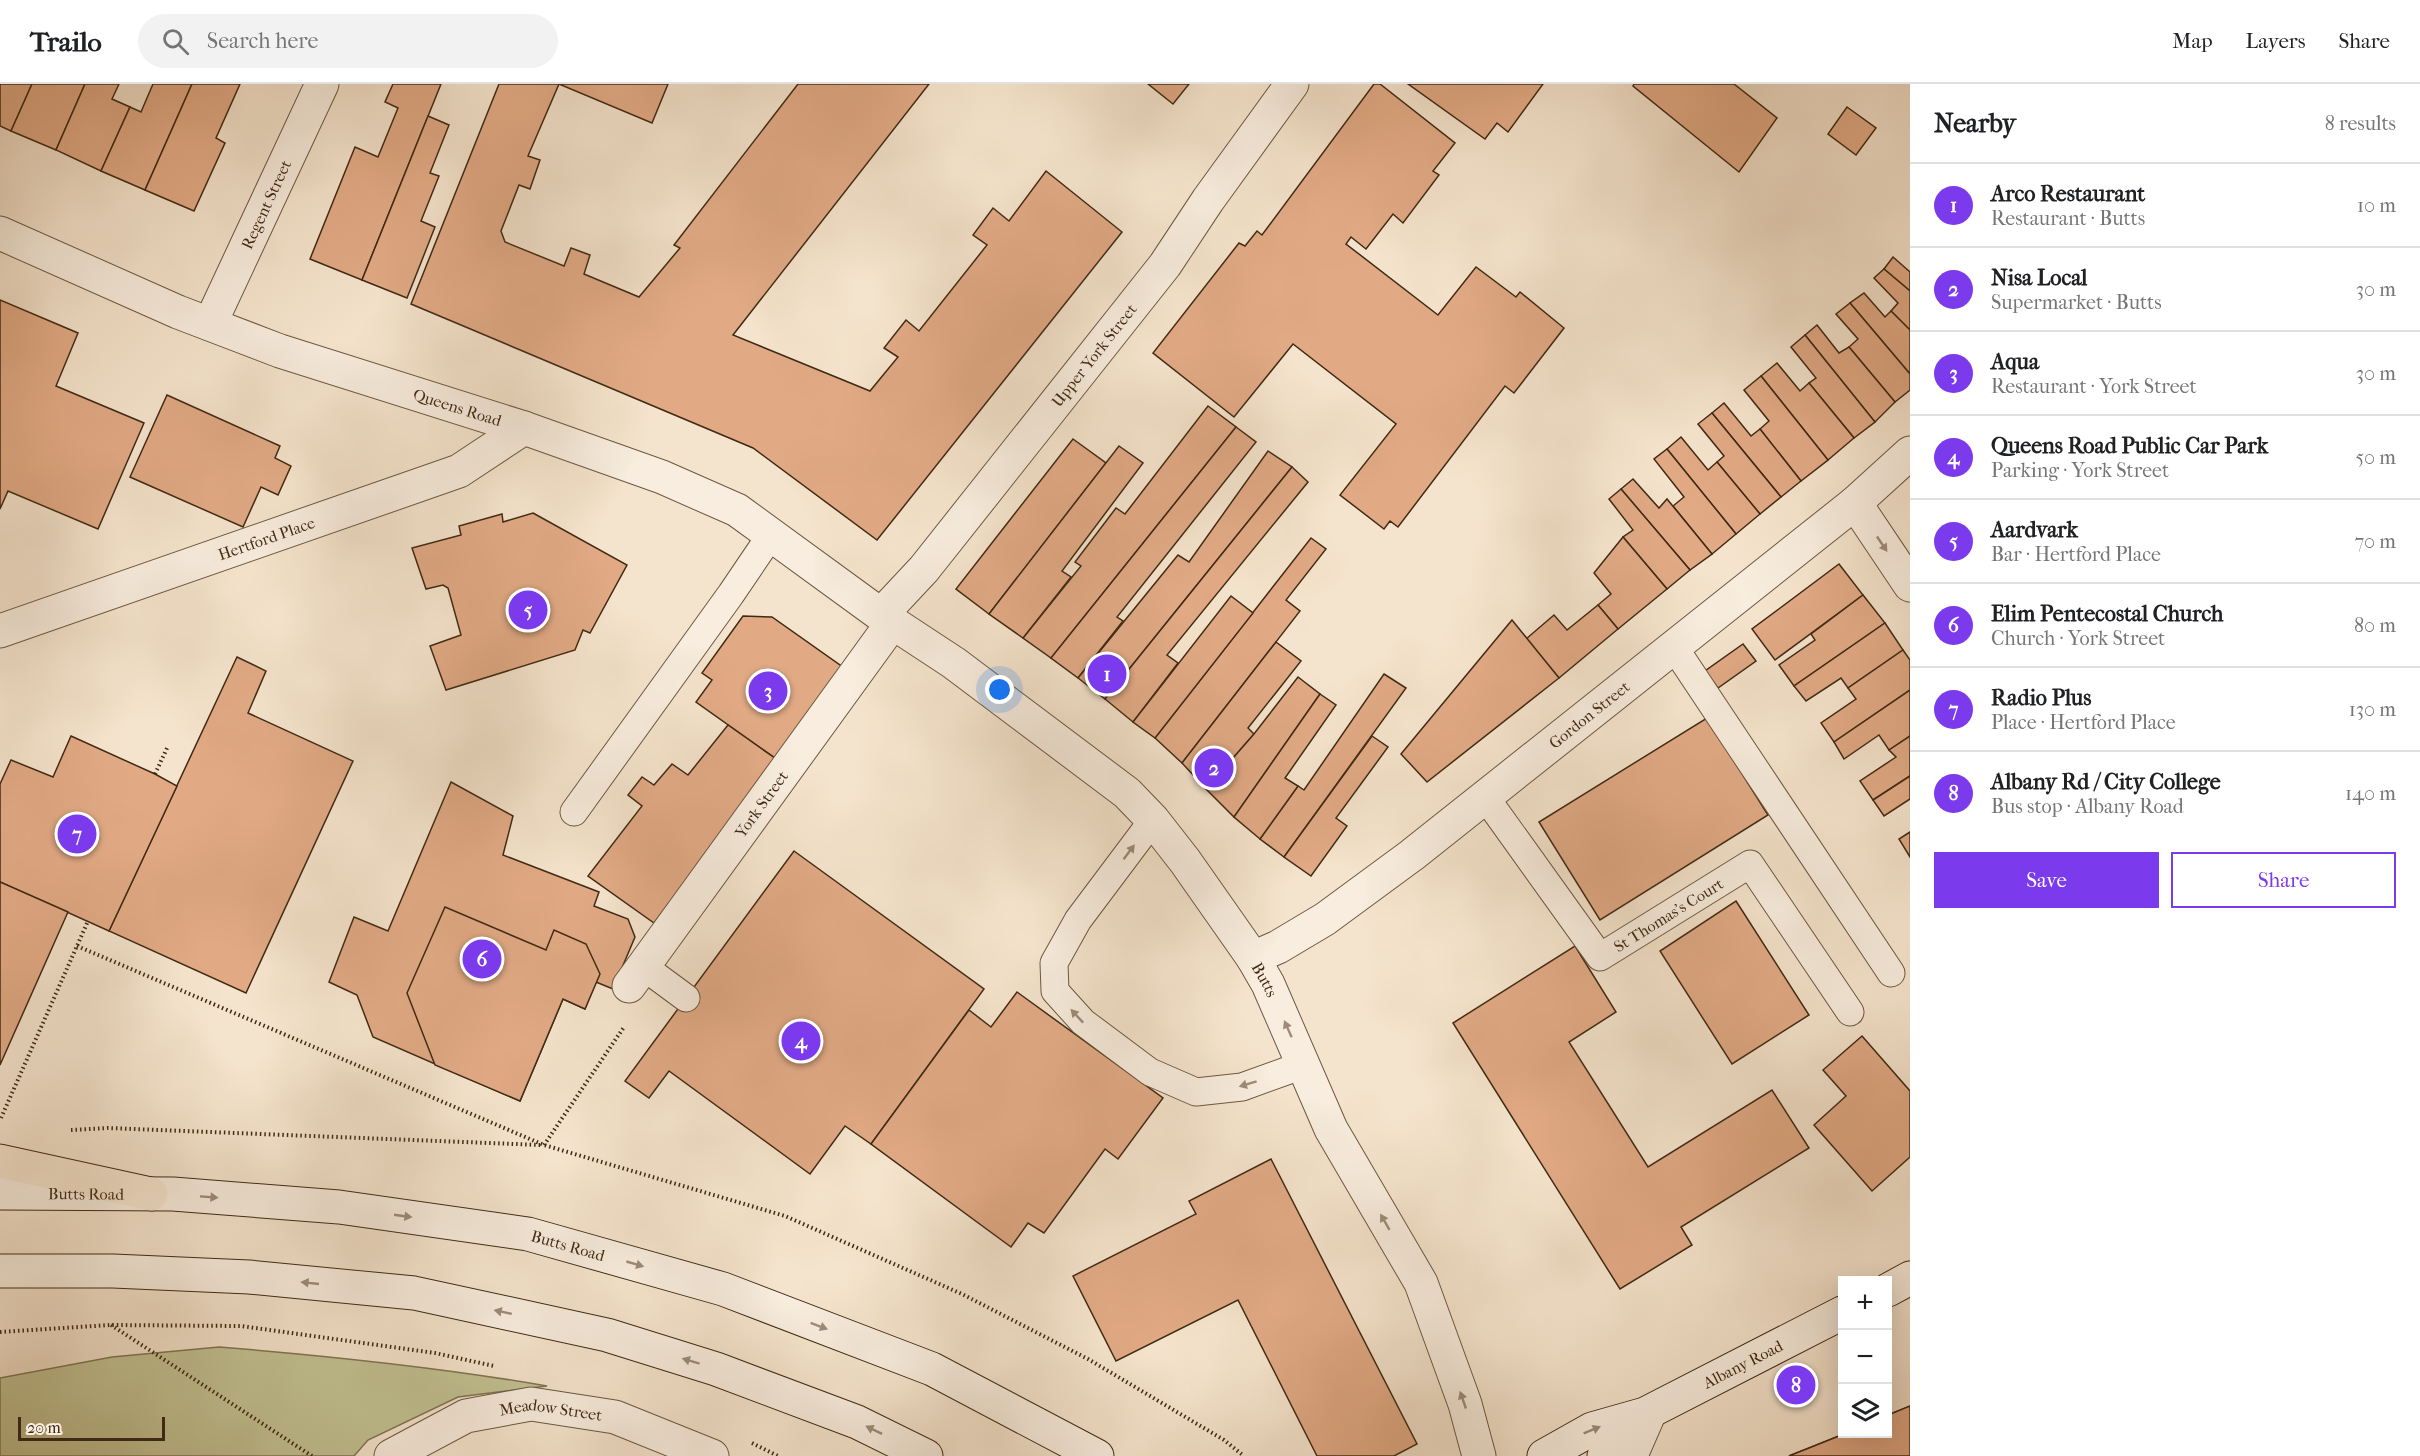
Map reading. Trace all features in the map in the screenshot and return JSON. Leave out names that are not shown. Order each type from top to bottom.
[{"type":"highway","points":[[0,1161],[151,1194]]},
{"type":"street","name":"Regent Street","points":[[210,324],[322,84]]},
{"type":"street","name":"Upper York Street","points":[[887,618],[1165,265],[1208,200],[1292,84]]},
{"type":"street","name":"Queens Road","points":[[0,233],[210,324],[280,351],[524,428],[662,477],[737,510],[887,618]]},
{"type":"street","name":"Hertford Place","points":[[0,631],[459,471],[524,428]]},
{"type":"street","name":"Gordon Street","points":[[1253,958],[1278,947],[1325,919],[1486,798],[1855,503],[1910,453]]},
{"type":"street","points":[[1855,503],[1910,585]]},
{"type":"street","name":"Butts","points":[[887,618],[954,663],[1127,793],[1153,820],[1185,861],[1253,958],[1268,984],[1331,1129],[1421,1283],[1465,1404],[1479,1456]]},
{"type":"street","name":"York Street","points":[[636,976],[887,618]]},
{"type":"street","name":"Butts Road","points":[[0,1193],[151,1194],[339,1207],[528,1234],[723,1289],[932,1369],[1097,1456]]},
{"type":"street","points":[[0,1271],[113,1271],[249,1276],[414,1293],[607,1335],[705,1365],[857,1422],[926,1456]]},
{"type":"street","points":[[1892,1287],[1910,1278]]},
{"type":"street","name":"Albany Road","points":[[1544,1456],[1592,1429],[1650,1412],[1838,1315]]},
{"type":"street","name":"Meadow Street","points":[[391,1456],[466,1416],[531,1404],[615,1417],[712,1456]]},
{"type":"street","name":"Albany Road","points":[[1604,1456],[1650,1412]]},
{"type":"lane","points":[[574,812],[771,535]]},
{"type":"lane","points":[[1674,647],[1891,973]]},
{"type":"lane","name":"St Thomas's Court","points":[[1486,798],[1600,957],[1750,864],[1850,1012]]},
{"type":"lane","points":[[1153,820],[1078,920],[1054,963],[1055,992],[1083,1022],[1150,1072],[1196,1092],[1242,1087],[1303,1065]]},
{"type":"lane","points":[[636,976],[686,998]]},
{"type":"lane","points":[[1634,1456],[1650,1412]]},
{"type":"path","points":[[155,774],[168,746]]},
{"type":"path","points":[[0,1122],[88,921]]},
{"type":"path","points":[[77,946],[544,1145],[785,1216],[952,1290],[1088,1359],[1224,1440],[1244,1456]]},
{"type":"path","points":[[544,1145],[634,1012],[636,976]]},
{"type":"path","points":[[65,1131],[108,1128],[544,1145]]},
{"type":"path","points":[[110,1324],[312,1456]]},
{"type":"path","points":[[0,1332],[110,1324],[241,1326],[435,1353],[503,1368]]},
{"type":"path","points":[[747,1441],[778,1456]]},
{"type":"green space","points":[[219,1347],[384,1363],[547,1386],[458,1397],[368,1440],[354,1456],[0,1456],[0,1378],[112,1357]]},
{"type":"building","points":[[0,84],[32,84],[11,131],[0,126]]},
{"type":"building","points":[[32,84],[85,84],[56,150],[11,131]]},
{"type":"building","points":[[85,84],[119,84],[112,99],[130,107],[101,171],[56,150]]},
{"type":"building","points":[[153,84],[192,84],[145,190],[101,171],[130,107],[141,112]]},
{"type":"building","points":[[192,84],[240,84],[216,138],[225,143],[194,211],[145,190]]},
{"type":"building","points":[[393,84],[441,84],[362,280],[310,259],[355,147],[378,157],[398,108],[385,102]]},
{"type":"building","points":[[499,84],[559,84],[528,156],[540,160],[530,189],[519,185],[501,231],[505,242],[564,266],[571,248],[590,255],[584,274],[639,297],[680,248],[674,245],[798,84],[929,84],[733,335],[870,391],[898,357],[884,348],[906,320],[919,331],[987,245],[973,235],[993,208],[1009,221],[1046,171],[1122,232],[877,540],[753,448],[411,304]]},
{"type":"building","points":[[559,84],[668,84],[652,123]]},
{"type":"building","points":[[1148,84],[1189,84],[1173,104]]},
{"type":"building","points":[[1374,84],[1380,84],[1455,143],[1433,171],[1439,175],[1403,223],[1393,214],[1366,249],[1351,237],[1346,244],[1438,315],[1476,267],[1516,297],[1520,292],[1564,328],[1514,393],[1505,386],[1398,527],[1390,521],[1384,529],[1340,495],[1396,424],[1293,344],[1234,417],[1153,353],[1239,243],[1245,246],[1257,231],[1262,235]]},
{"type":"building","points":[[1408,84],[1543,84],[1508,132],[1497,123],[1485,139]]},
{"type":"building","points":[[1634,84],[1734,84],[1777,118],[1739,172],[1633,86]]},
{"type":"building","points":[[1847,107],[1876,128],[1856,155],[1828,134]]},
{"type":"building","points":[[428,116],[449,125],[430,173],[439,176],[421,221],[435,227],[407,298],[362,280]]},
{"type":"building","points":[[1893,257],[1910,272],[1910,291],[1884,269]]},
{"type":"building","points":[[1884,269],[1910,291],[1910,330],[1891,311],[1898,303],[1874,278]]},
{"type":"building","points":[[1864,293],[1885,317],[1891,311],[1910,330],[1910,374],[1850,303]]},
{"type":"building","points":[[0,300],[78,333],[56,386],[144,423],[98,529],[8,491],[0,509]]},
{"type":"building","points":[[1850,303],[1910,374],[1910,390],[1895,402],[1849,347],[1858,339],[1836,314]]},
{"type":"building","points":[[1817,325],[1839,353],[1849,347],[1895,402],[1875,422],[1805,335]]},
{"type":"building","points":[[1805,335],[1875,422],[1854,438],[1809,383],[1816,378],[1791,347]]},
{"type":"building","points":[[1777,363],[1800,391],[1809,383],[1854,438],[1828,460],[1761,376]]},
{"type":"building","points":[[1761,376],[1828,460],[1801,481],[1760,429],[1769,421],[1744,390]]},
{"type":"building","points":[[167,395],[280,446],[275,458],[291,466],[278,495],[261,487],[243,527],[130,477]]},
{"type":"building","points":[[1724,403],[1751,436],[1760,429],[1801,481],[1781,497],[1712,413]]},
{"type":"building","points":[[1208,406],[1236,427],[1051,658],[1023,638],[1081,566],[1075,562],[1116,508],[1125,514]]},
{"type":"building","points":[[1712,413],[1781,497],[1760,514],[1717,462],[1724,456],[1698,424]]},
{"type":"building","points":[[1236,427],[1256,442],[1117,617],[1123,621],[1078,678],[1051,658]]},
{"type":"building","points":[[1681,437],[1708,470],[1717,462],[1760,514],[1736,534],[1667,449]]},
{"type":"building","points":[[1073,439],[1106,463],[989,614],[956,589]]},
{"type":"building","points":[[1119,446],[1143,463],[1062,571],[1071,577],[1023,638],[989,614]]},
{"type":"building","points":[[1667,449],[1736,534],[1712,554],[1673,506],[1684,497],[1654,459]]},
{"type":"building","points":[[1268,451],[1292,467],[1105,699],[1078,678],[1178,555],[1189,562]]},
{"type":"building","points":[[1292,467],[1308,482],[1167,655],[1178,663],[1133,722],[1105,699]]},
{"type":"building","points":[[1633,479],[1659,508],[1667,499],[1712,554],[1690,570],[1621,489]]},
{"type":"building","points":[[1621,489],[1690,570],[1667,589],[1623,537],[1633,530],[1609,499]]},
{"type":"building","points":[[533,513],[627,565],[590,633],[583,630],[575,650],[446,690],[430,646],[461,635],[448,588],[443,585],[426,589],[412,548],[461,535],[459,526],[502,514],[503,522]]},
{"type":"building","points":[[1623,537],[1667,589],[1618,629],[1598,605],[1611,594],[1594,573]]},
{"type":"building","points":[[1311,538],[1326,549],[1286,600],[1300,611],[1182,763],[1155,738]]},
{"type":"building","points":[[1839,564],[1863,595],[1775,660],[1752,629]]},
{"type":"building","points":[[1863,595],[1885,623],[1794,686],[1779,665],[1815,640],[1811,634]]},
{"type":"building","points":[[1231,596],[1253,613],[1155,738],[1133,722]]},
{"type":"building","points":[[1598,605],[1618,629],[1559,678],[1526,639],[1554,615],[1567,630]]},
{"type":"building","points":[[743,616],[772,617],[847,670],[779,761],[696,702],[712,680],[702,673]]},
{"type":"building","points":[[1512,620],[1559,678],[1427,782],[1401,754]]},
{"type":"building","points":[[1885,623],[1903,650],[1848,688],[1841,678],[1806,701],[1794,686]]},
{"type":"building","points":[[1276,642],[1301,661],[1248,728],[1254,734],[1206,789],[1182,763]]},
{"type":"building","points":[[1743,644],[1756,661],[1718,688],[1705,671]]},
{"type":"building","points":[[1903,650],[1910,660],[1910,690],[1834,742],[1821,723],[1856,699],[1848,688]]},
{"type":"building","points":[[237,657],[266,671],[248,713],[353,761],[246,993],[109,931]]},
{"type":"building","points":[[1384,674],[1406,688],[1284,857],[1260,839],[1298,786],[1304,790]]},
{"type":"building","points":[[1298,677],[1320,694],[1234,817],[1206,789],[1254,734]]},
{"type":"building","points":[[1910,690],[1910,736],[1889,750],[1879,735],[1844,759],[1834,742]]},
{"type":"building","points":[[1320,694],[1336,705],[1285,778],[1298,786],[1260,839],[1234,817]]},
{"type":"building","points":[[1707,718],[1768,815],[1600,920],[1539,822]]},
{"type":"building","points":[[728,725],[779,761],[654,923],[588,876],[642,806],[628,795],[642,777],[654,785],[672,764],[688,775]]},
{"type":"building","points":[[71,736],[177,786],[109,931],[0,882],[0,784],[11,760],[53,777]]},
{"type":"building","points":[[1372,736],[1388,747],[1336,818],[1347,826],[1311,876],[1284,857]]},
{"type":"building","points":[[1910,736],[1910,776],[1873,800],[1860,781],[1896,757],[1889,750]]},
{"type":"building","points":[[1910,776],[1910,799],[1884,816],[1873,800]]},
{"type":"building","points":[[451,782],[513,816],[503,855],[599,892],[594,906],[628,919],[635,937],[613,989],[596,982],[585,1009],[563,999],[520,1101],[373,1037],[357,995],[329,982],[354,917],[388,931]]},
{"type":"building","points":[[1910,832],[1910,857],[1899,839]]},
{"type":"building","points":[[794,851],[984,989],[871,1144],[845,1126],[810,1174],[669,1071],[649,1098],[625,1081]]},
{"type":"building","points":[[0,882],[68,912],[0,1065]]},
{"type":"building","points":[[1736,901],[1809,1015],[1732,1064],[1660,951]]},
{"type":"building","points":[[445,907],[546,950],[554,930],[586,944],[600,974],[585,1009],[563,999],[520,1101],[435,1065],[407,993]]},
{"type":"building","points":[[1575,946],[1616,1012],[1569,1042],[1648,1167],[1772,1090],[1809,1148],[1681,1227],[1692,1245],[1620,1289],[1453,1023]]},
{"type":"building","points":[[1017,992],[1163,1098],[1118,1159],[1105,1149],[1044,1233],[1028,1223],[1011,1247],[871,1144],[969,1010],[991,1027]]},
{"type":"building","points":[[1862,1036],[1910,1091],[1910,1157],[1872,1191],[1814,1125],[1846,1096],[1823,1070]]},
{"type":"building","points":[[1271,1159],[1417,1444],[1394,1456],[1317,1456],[1238,1300],[1116,1361],[1073,1276],[1196,1214],[1189,1201]]},
{"type":"building","points":[[1910,1406],[1910,1456],[1789,1456],[1838,1436],[1892,1438],[1892,1413]]},
{"type":"building","points":[[1910,1406],[1910,1456],[1789,1456],[1838,1436],[1892,1438],[1892,1413]]},
{"type":"place","name":"Aardvark","points":[[528,610]]},
{"type":"place","name":"Arco Restaurant","points":[[1107,674]]},
{"type":"place","name":"Aqua","points":[[768,691]]},
{"type":"place","name":"Nisa Local","points":[[1214,768]]},
{"type":"place","name":"Radio Plus","points":[[77,834]]},
{"type":"place","name":"Elim Pentecostal Church","points":[[482,959]]},
{"type":"place","name":"Queens Road Public Car Park","points":[[801,1041]]},
{"type":"place","name":"Albany Rd / City College","points":[[1796,1385]]}]
